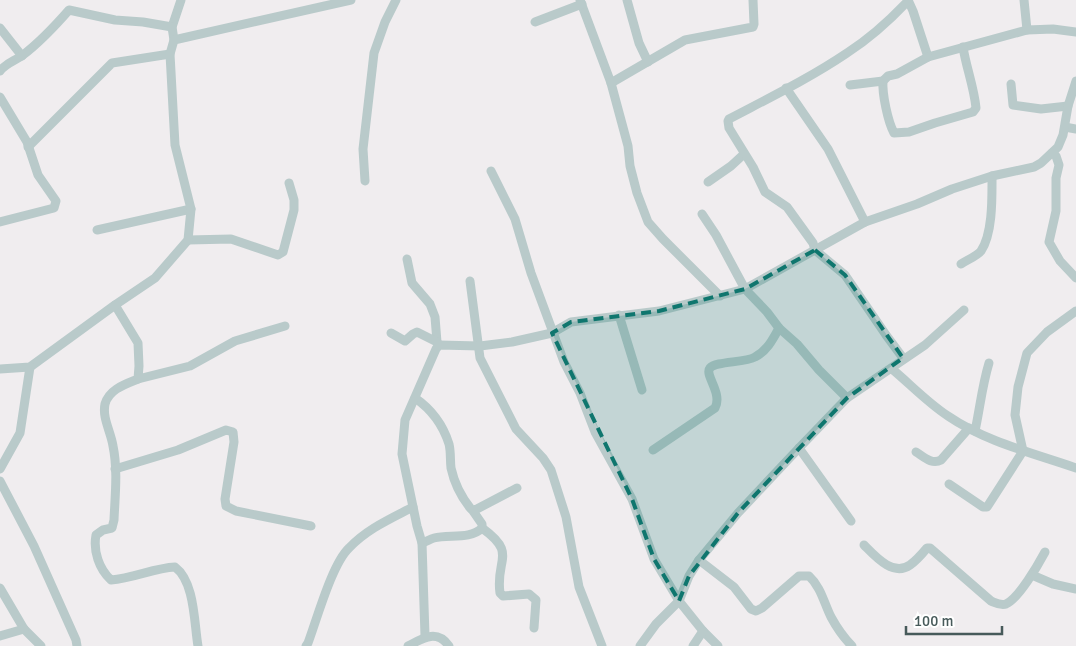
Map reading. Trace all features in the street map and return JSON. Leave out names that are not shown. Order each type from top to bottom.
[{"type":"street","points":[[174,40],[351,0]]},
{"type":"street","points":[[365,181],[362,150],[374,53],[385,22],[396,0]]},
{"type":"street","points":[[626,0],[639,43],[648,62]]},
{"type":"street","points":[[611,83],[684,40],[753,27],[752,0]]},
{"type":"street","points":[[1024,0],[1027,30]]},
{"type":"street","points":[[0,369],[30,367],[114,305],[155,278],[188,240],[191,209],[175,145],[170,54],[174,40],[172,27],[180,1]]},
{"type":"street","points":[[903,358],[845,275],[815,250],[813,243],[787,207],[765,192],[729,128],[728,120],[848,53],[885,24],[908,1],[928,57]]},
{"type":"street","points":[[535,22],[581,2],[611,83],[628,146],[630,166],[637,193],[648,222],[720,296]]},
{"type":"street","points":[[0,71],[4,66],[22,56],[69,10],[114,20],[172,27]]},
{"type":"street","points":[[0,28],[22,56]]},
{"type":"street","points":[[964,47],[975,99],[976,108],[973,112],[909,132],[894,133],[888,117],[882,89],[883,81],[888,76],[897,74],[928,57],[964,47],[1027,30],[1053,29],[1076,32]]},
{"type":"street","points":[[28,147],[112,63],[170,54]]},
{"type":"street","points":[[850,85],[883,81]]},
{"type":"street","points":[[391,334],[404,341],[417,332],[438,344],[480,346],[512,342],[552,333],[571,322],[659,311],[745,289],[865,222],[917,204],[952,189],[992,176],[1034,167],[1058,147],[1076,81]]},
{"type":"street","points":[[1011,84],[1013,105],[1041,109],[1068,106]]},
{"type":"street","points":[[786,88],[828,149],[865,222]]},
{"type":"street","points":[[0,97],[27,142],[38,175],[56,201],[54,208],[0,222]]},
{"type":"street","points":[[1065,127],[1076,129]]},
{"type":"street","points":[[1052,153],[1056,156],[1059,165],[1056,178],[1056,212],[1049,242],[1060,261],[1076,278]]},
{"type":"street","points":[[708,182],[744,154]]},
{"type":"street","points":[[491,171],[515,219],[531,273],[564,362],[580,393],[595,432],[632,499],[654,558],[679,601],[718,646]]},
{"type":"street","points":[[961,264],[980,252],[986,238],[993,207],[992,176]]},
{"type":"street","points":[[188,240],[231,239],[278,256],[283,252],[294,210],[294,200],[289,183]]},
{"type":"street","points":[[97,230],[191,209]]},
{"type":"street","points":[[702,214],[745,289],[779,328],[797,344],[819,370],[847,398]]},
{"type":"street","points":[[407,258],[412,283],[430,304],[435,316],[438,344],[405,420],[402,454],[422,543],[425,636]]},
{"type":"street","points":[[470,281],[480,346],[480,358],[516,429],[543,458],[551,470],[566,517],[579,587],[602,646]]},
{"type":"street","points":[[114,305],[138,343],[140,366],[138,379]]},
{"type":"street","points":[[640,646],[656,624],[679,601],[689,576],[699,560],[738,513],[847,398],[892,369],[903,358],[925,345],[964,310]]},
{"type":"street","points":[[949,484],[983,507],[987,507],[1023,451],[1015,415],[1018,387],[1026,353],[1047,332],[1076,311]]},
{"type":"street","points":[[620,315],[642,390]]},
{"type":"street","points":[[198,646],[190,593],[183,572],[176,567],[165,567],[128,578],[112,580],[104,573],[94,547],[96,535],[103,530],[112,528],[114,520],[115,468],[113,445],[106,422],[105,403],[115,389],[138,379],[190,366],[235,341],[285,326]]},
{"type":"street","points":[[653,450],[715,408],[718,402],[718,394],[710,377],[710,367],[755,358],[766,350],[779,328]]},
{"type":"street","points":[[916,452],[932,462],[941,460],[972,429],[980,407],[982,388],[989,363]]},
{"type":"street","points":[[0,470],[20,433],[30,367]]},
{"type":"street","points":[[892,369],[947,416],[1023,451],[1076,468]]},
{"type":"street","points":[[415,398],[427,406],[444,432],[449,445],[453,476],[466,503],[482,524],[482,528],[495,538],[502,547],[504,554],[500,573],[500,593],[503,596],[529,594],[536,600],[534,628]]},
{"type":"street","points":[[115,468],[178,450],[226,430],[233,432],[234,442],[225,499],[226,506],[236,511],[311,526]]},
{"type":"street","points":[[799,448],[851,521]]},
{"type":"street","points":[[0,481],[34,546],[77,646]]},
{"type":"street","points":[[473,511],[518,488]]},
{"type":"street","points":[[306,646],[337,564],[347,549],[371,528],[413,507]]},
{"type":"street","points":[[422,543],[434,538],[467,535],[479,532],[482,528]]},
{"type":"street","points":[[864,545],[881,562],[892,567],[903,568],[909,566],[927,548],[930,548],[991,601],[999,604],[1006,604],[1013,599],[1032,575],[1045,552]]},
{"type":"street","points":[[699,560],[734,587],[751,609],[756,611],[799,576],[809,576],[821,592],[831,618],[852,646]]},
{"type":"street","points":[[1032,575],[1053,584],[1076,588]]},
{"type":"street","points":[[0,588],[24,629],[41,646]]},
{"type":"street","points":[[0,636],[24,629]]},
{"type":"street","points":[[692,646],[704,631]]},
{"type":"street","points":[[408,646],[425,636],[441,638],[449,646]]},
{"type":"highlighted area","points":[[815,250],[845,275],[903,358],[847,398],[738,513],[689,576],[679,601],[654,559],[632,499],[552,333],[571,322],[659,311],[745,289]]}]
